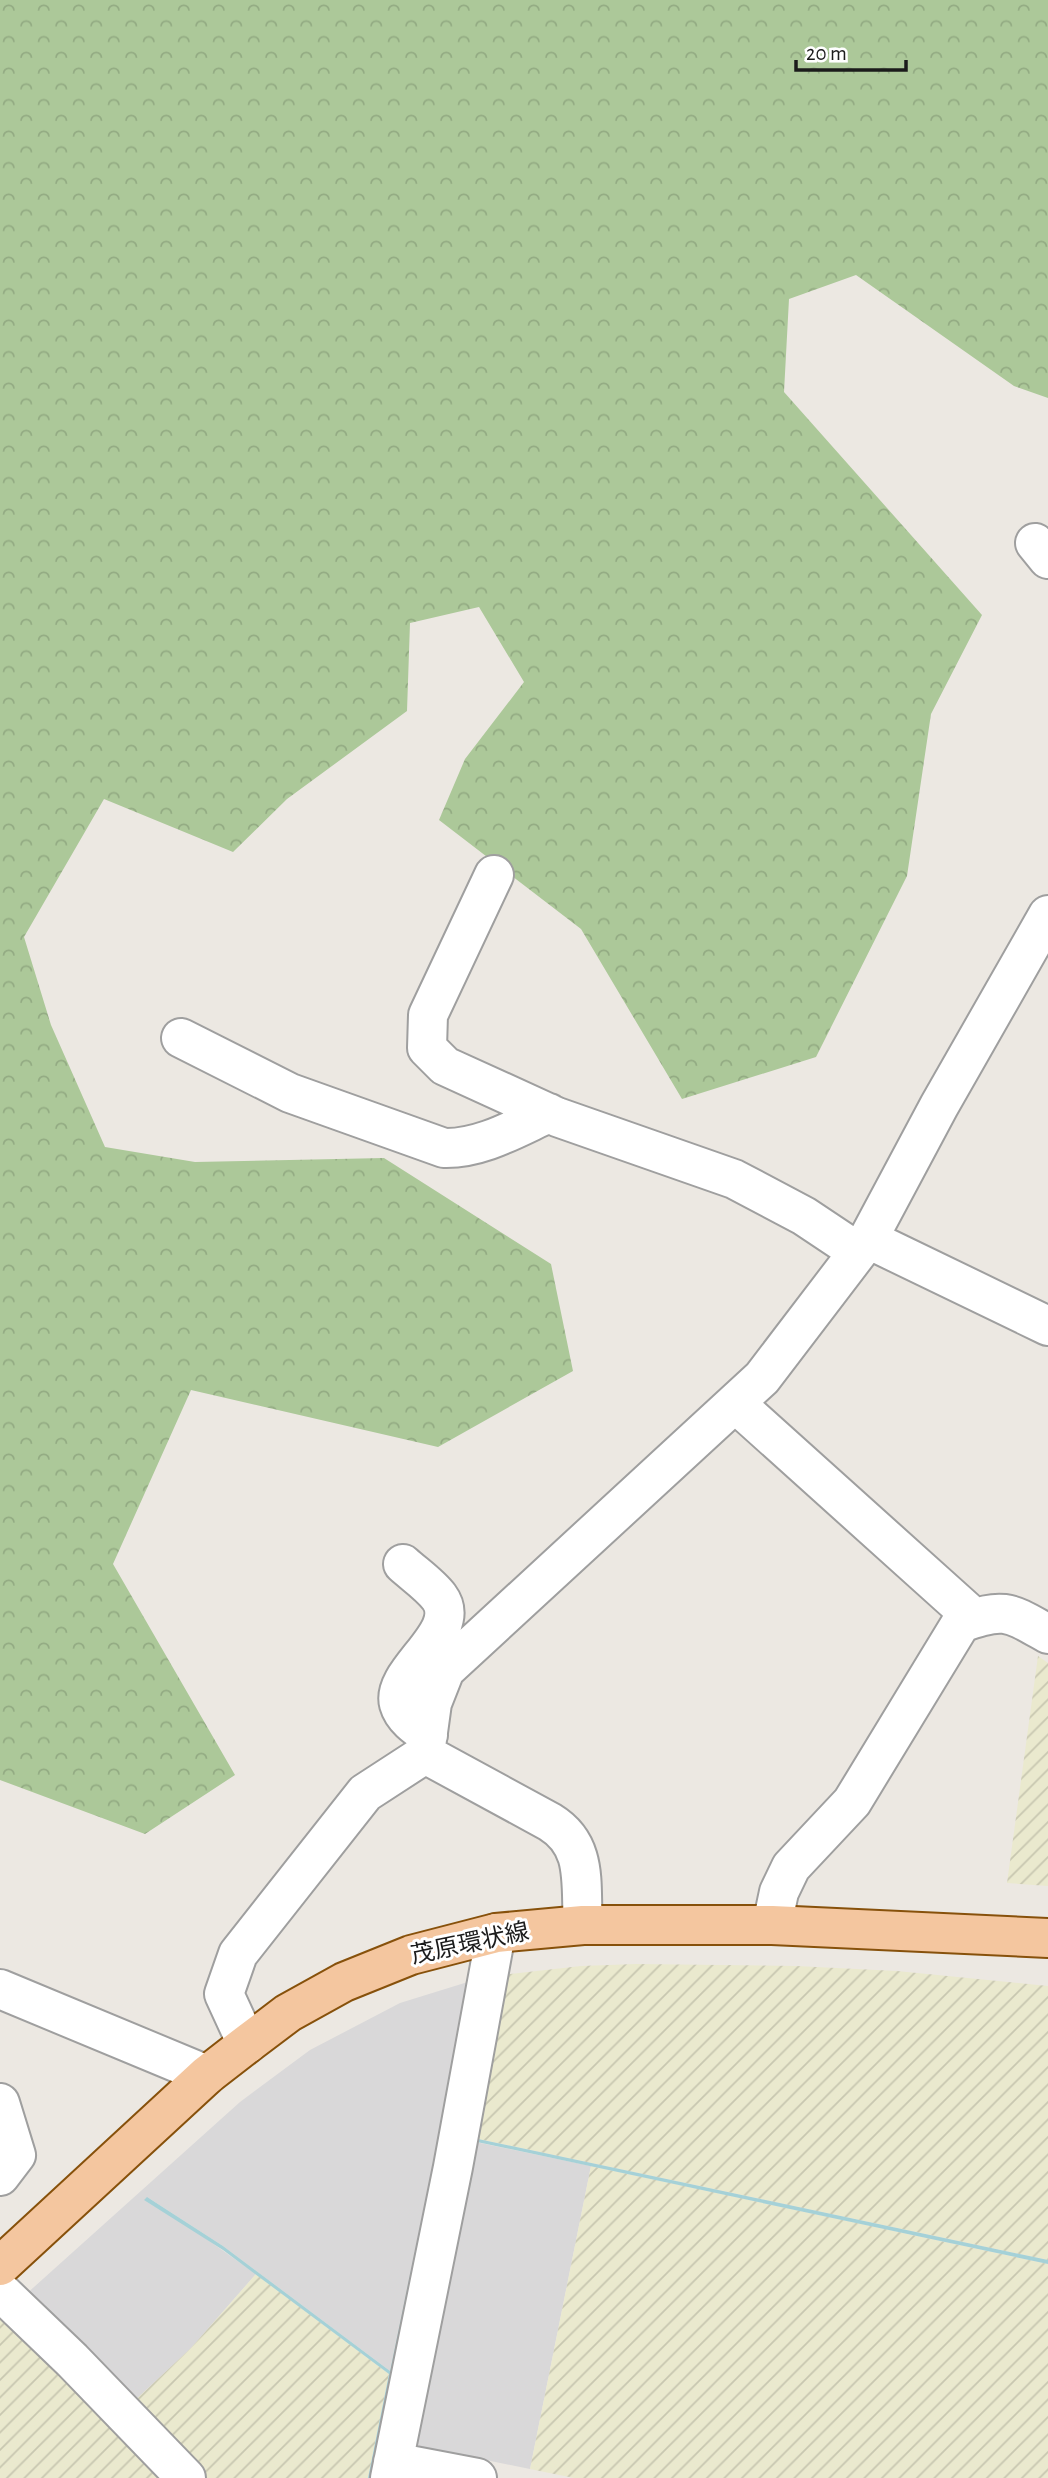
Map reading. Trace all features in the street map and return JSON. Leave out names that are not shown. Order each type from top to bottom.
[{"type":"main road","name":"茂原環状線","points":[[0,2266],[207,2075],[247,2044],[288,2013],[344,1982],[411,1955],[496,1933],[583,1926],[772,1926],[1048,1938]]},
{"type":"street","points":[[494,875],[428,1015],[427,1048],[444,1066],[549,1113],[734,1179],[863,1246],[1048,1326]]},
{"type":"street","points":[[247,2044],[224,1994],[238,1954],[365,1793],[426,1745],[432,1703],[444,1670],[762,1378],[863,1246],[1048,915]]},
{"type":"street","points":[[181,1038],[290,1093],[444,1147],[457,1148],[479,1143],[549,1113]]},
{"type":"street","points":[[735,1403],[974,1618]]},
{"type":"street","points":[[403,1564],[440,1598],[444,1614],[438,1634],[399,1687],[398,1703],[426,1745],[561,1829],[571,1840],[578,1853],[583,1926]]},
{"type":"street","points":[[772,1926],[779,1892],[791,1867],[852,1802],[961,1623],[990,1612],[1010,1613],[1048,1634]]},
{"type":"street","points":[[477,2478],[391,2470],[450,2180],[496,1933]]},
{"type":"street","points":[[0,1989],[207,2075]]},
{"type":"street","points":[[0,2103],[16,2155],[0,2176]]},
{"type":"street","points":[[0,2291],[72,2360],[186,2478]]},
{"type":"shaded area","points":[[471,1981],[390,2371],[223,2246],[147,2197],[256,2274],[191,2348],[130,2405],[24,2296],[240,2102],[310,2050],[400,2003]]},
{"type":"shaded area","points":[[466,2140],[591,2166],[530,2469],[413,2445]]},
{"type":"green space","points":[[0,0],[1048,0],[1048,398],[1014,386],[856,275],[789,299],[784,392],[982,615],[931,714],[907,876],[816,1057],[682,1099],[581,929],[439,820],[465,759],[524,682],[479,607],[410,623],[407,711],[287,799],[233,852],[104,799],[24,937],[51,1025],[105,1147],[195,1162],[384,1158],[551,1264],[573,1371],[438,1447],[191,1390],[113,1564],[235,1775],[145,1834],[0,1780]]},
{"type":"green space","points":[[1038,1656],[1048,1663],[1048,1886],[1007,1883]]},
{"type":"green space","points":[[581,1966],[796,1966],[897,1971],[1048,1986],[1048,2260],[478,2139],[477,2142],[466,2140],[501,1975]]},
{"type":"green space","points":[[591,2166],[1048,2264],[1048,2478],[574,2478],[530,2469]]},
{"type":"green space","points":[[256,2274],[389,2374],[368,2478],[201,2478],[130,2405],[191,2348]]},
{"type":"green space","points":[[5,2313],[169,2478],[0,2478],[0,2318]]},
{"type":"water","points":[[470,1988],[372,2478],[368,2478],[389,2374],[223,2250],[144,2200],[147,2197],[223,2246],[390,2371]]},
{"type":"water","points":[[478,2139],[1048,2260],[1048,2264],[477,2142]]}]
